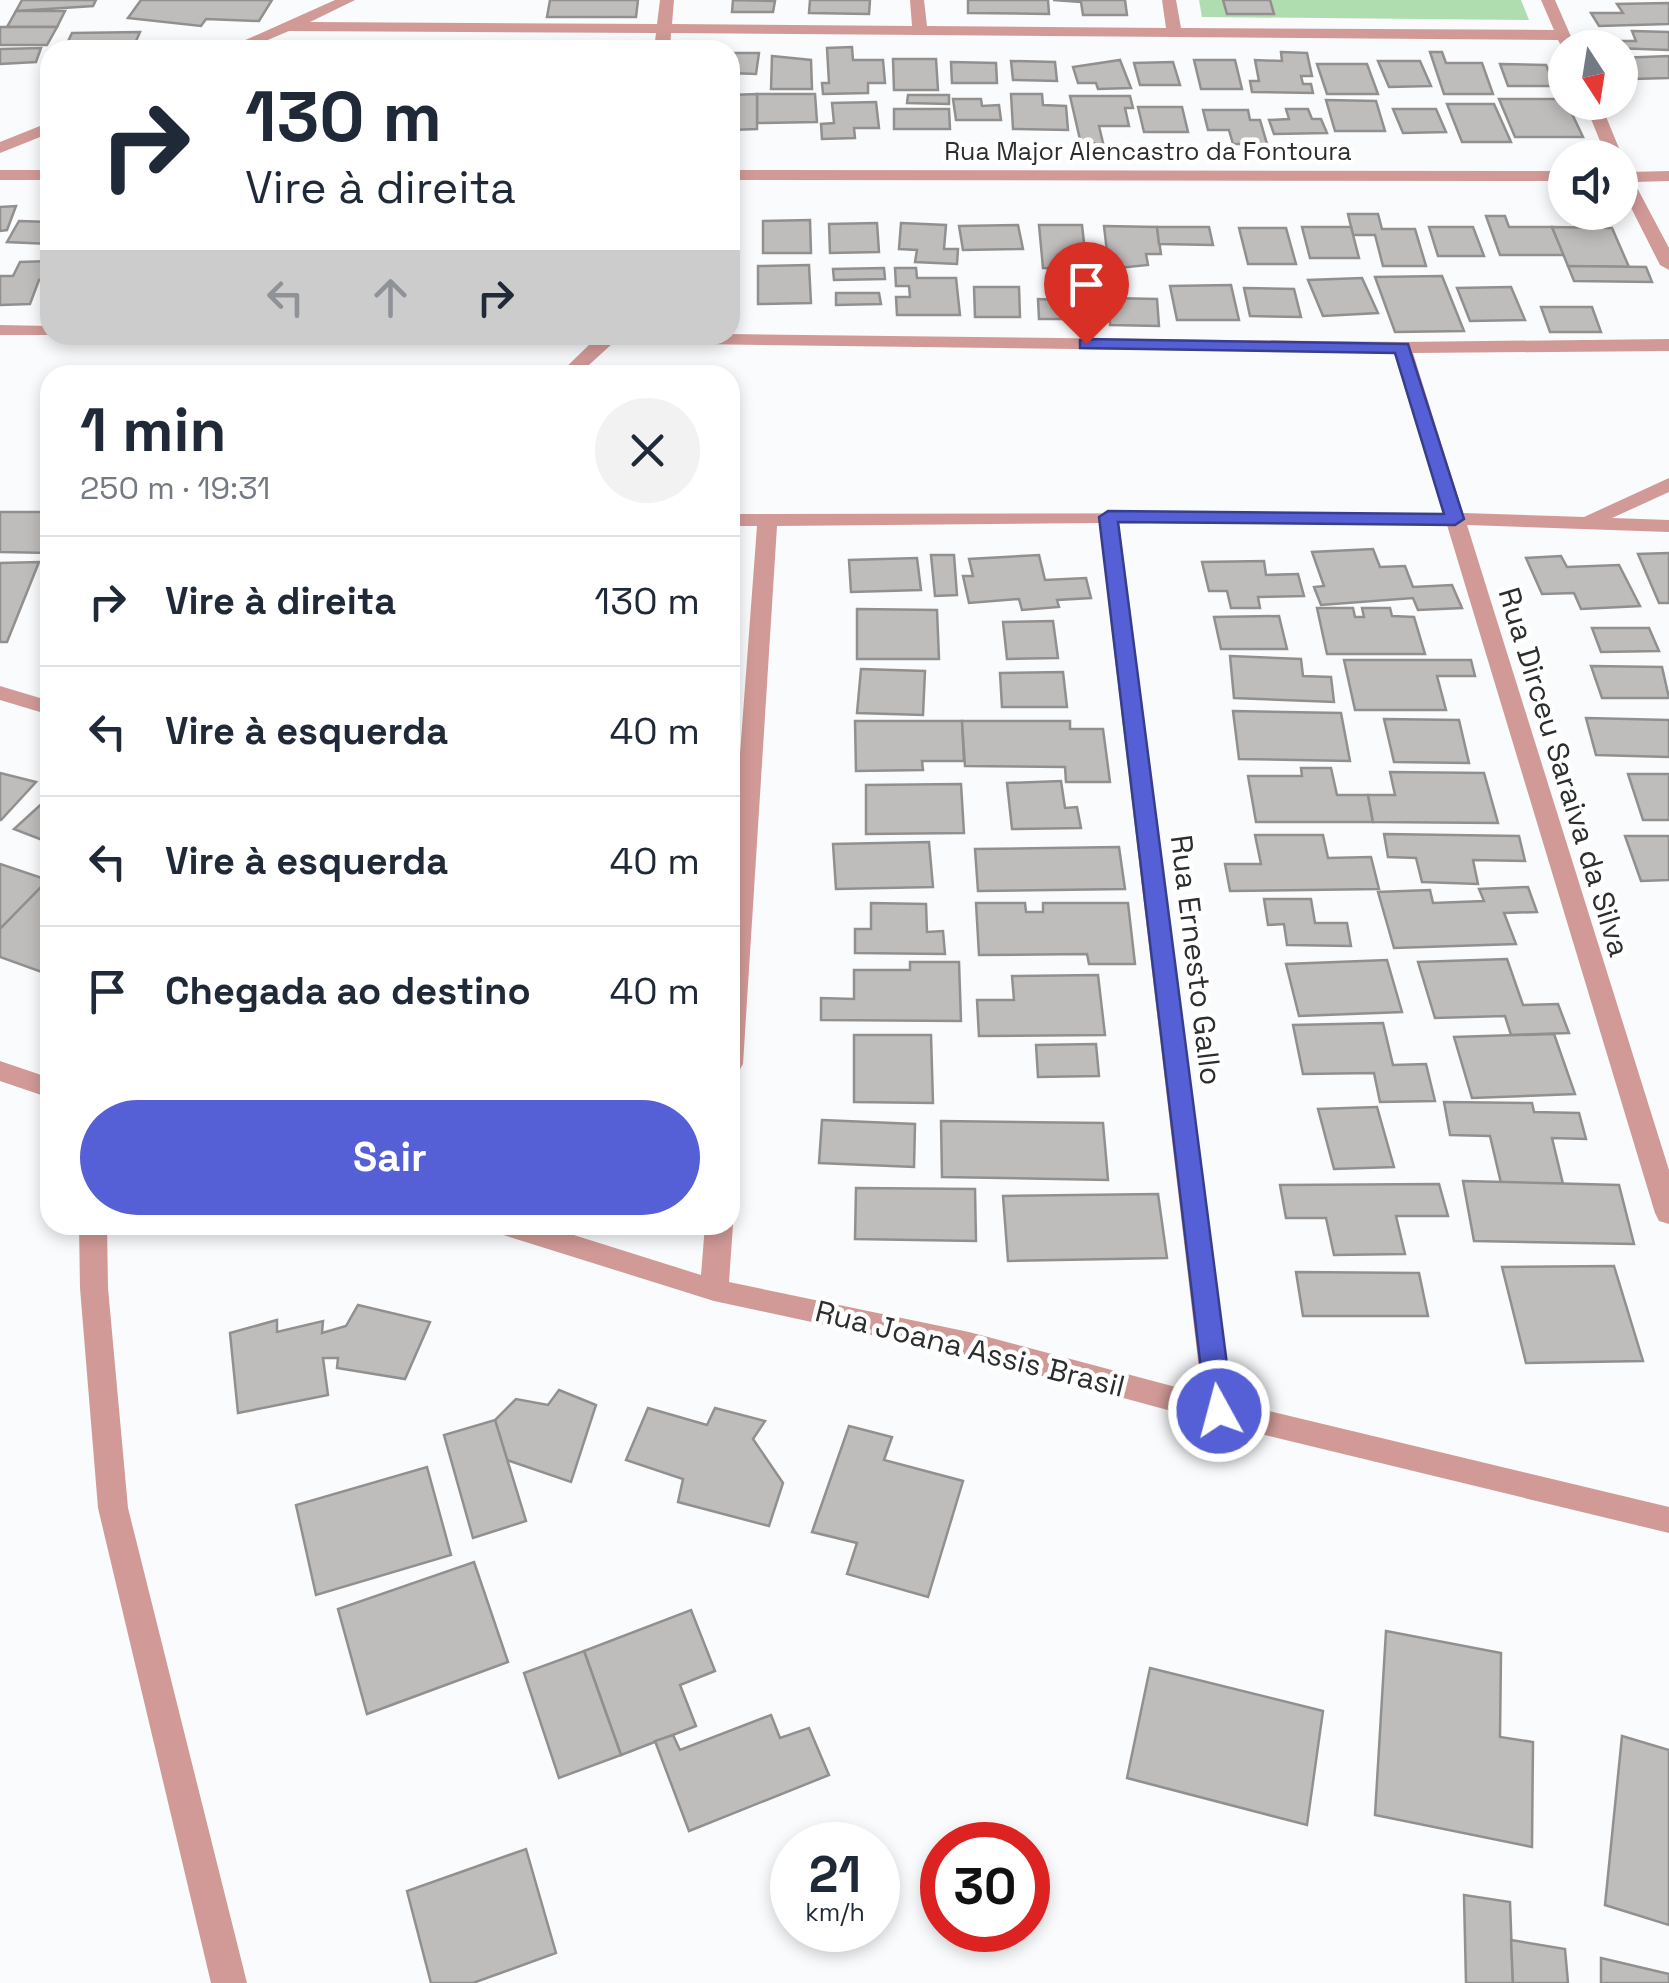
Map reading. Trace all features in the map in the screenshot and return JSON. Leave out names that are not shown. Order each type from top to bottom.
[{"type":"street","points":[[255,40],[348,0]]},
{"type":"street","points":[[663,40],[667,0]]},
{"type":"street","points":[[917,0],[920,27]]},
{"type":"street","points":[[1168,0],[1174,32]]},
{"type":"street","points":[[1548,0],[1562,30]]},
{"type":"street","points":[[289,26],[920,27],[1548,41]]},
{"type":"street","points":[[0,148],[40,130]]},
{"type":"street","points":[[0,174],[40,174]]},
{"type":"street","name":"Rua Major Alencastro da Fontoura","points":[[740,175],[1548,176]]},
{"type":"street","points":[[1638,175],[1669,176]]},
{"type":"street","points":[[1638,206],[1669,265]]},
{"type":"street","points":[[0,330],[40,330]]},
{"type":"street","points":[[740,338],[1402,348],[1669,345]]},
{"type":"street","points":[[579,365],[601,345]]},
{"type":"street","name":"Rua Dirceu Saraiva da Silva","points":[[1402,348],[1669,1214]]},
{"type":"street","points":[[1588,522],[1669,484]]},
{"type":"street","name":"Rua Ernesto Gallo","points":[[1108,517],[1219,1411]]},
{"type":"street","points":[[740,520],[1455,519],[1669,526]]},
{"type":"street","points":[[740,921],[768,520]]},
{"type":"street","points":[[0,694],[40,705]]},
{"type":"street","points":[[0,1071],[40,1085]]},
{"type":"street","points":[[93,1235],[94,1288],[113,1508],[229,1983]]},
{"type":"street","name":"Rua Joana Assis Brasil","points":[[539,1235],[714,1290],[969,1344],[1219,1411],[1669,1520]]},
{"type":"street","points":[[714,1290],[718,1235]]},
{"type":"green space","points":[[1199,0],[1521,0],[1529,20],[1202,17]]},
{"type":"building","points":[[22,0],[96,0],[93,6],[16,11]]},
{"type":"building","points":[[141,0],[272,0],[259,21],[206,19],[201,26],[128,18]]},
{"type":"building","points":[[550,0],[638,0],[636,17],[547,17]]},
{"type":"building","points":[[733,0],[775,1],[773,12],[732,12]]},
{"type":"building","points":[[810,0],[870,0],[869,14],[809,13]]},
{"type":"building","points":[[968,0],[1048,0],[1049,14],[968,13]]},
{"type":"building","points":[[1053,0],[1125,0],[1127,15],[1083,15],[1081,2]]},
{"type":"building","points":[[1223,0],[1270,0],[1274,14],[1227,14]]},
{"type":"building","points":[[1669,3],[1669,24],[1599,26],[1591,13],[1623,13],[1617,4]]},
{"type":"building","points":[[16,11],[65,11],[57,27],[7,27]]},
{"type":"building","points":[[0,27],[57,27],[50,40],[40,40],[40,45],[0,45]]},
{"type":"building","points":[[1638,31],[1669,32],[1669,50],[1638,49]]},
{"type":"building","points":[[140,32],[136,40],[69,40],[72,33]]},
{"type":"building","points":[[852,47],[853,60],[883,60],[885,83],[868,83],[868,93],[823,94],[822,83],[829,83],[827,48]]},
{"type":"building","points":[[0,49],[40,51],[36,62],[0,64]]},
{"type":"building","points":[[1281,52],[1307,53],[1312,76],[1301,76],[1303,84],[1311,84],[1313,93],[1252,92],[1250,81],[1259,81],[1255,60],[1282,61]]},
{"type":"building","points":[[1430,52],[1442,52],[1446,63],[1482,63],[1493,94],[1444,94]]},
{"type":"building","points":[[740,53],[759,53],[756,74],[740,73]]},
{"type":"building","points":[[772,56],[811,60],[812,89],[771,89]]},
{"type":"building","points":[[1669,56],[1669,78],[1638,79],[1638,57]]},
{"type":"building","points":[[893,59],[936,59],[938,90],[894,90]]},
{"type":"building","points":[[1120,60],[1131,88],[1098,89],[1096,83],[1078,83],[1073,67]]},
{"type":"building","points":[[1194,60],[1235,60],[1242,89],[1201,89]]},
{"type":"building","points":[[1011,61],[1055,62],[1057,81],[1013,80]]},
{"type":"building","points":[[1378,61],[1420,61],[1431,86],[1389,87]]},
{"type":"building","points":[[951,62],[996,63],[997,83],[952,83]]},
{"type":"building","points":[[1173,62],[1180,85],[1140,85],[1134,63]]},
{"type":"building","points":[[1317,64],[1367,64],[1378,94],[1327,94]]},
{"type":"building","points":[[1500,64],[1546,65],[1548,86],[1508,86]]},
{"type":"building","points":[[757,94],[815,94],[817,122],[757,123]]},
{"type":"building","points":[[757,94],[757,129],[740,130],[740,95]]},
{"type":"building","points":[[1011,94],[1042,94],[1043,105],[1066,106],[1068,130],[1013,129]]},
{"type":"building","points":[[908,95],[949,95],[949,104],[907,103]]},
{"type":"building","points":[[1070,96],[1130,96],[1133,108],[1125,108],[1129,126],[1099,126],[1103,143],[1081,144]]},
{"type":"building","points":[[953,99],[981,99],[982,106],[999,105],[1001,120],[956,120]]},
{"type":"building","points":[[1499,99],[1548,99],[1548,120],[1575,120],[1583,137],[1515,137]]},
{"type":"building","points":[[1326,100],[1376,101],[1385,131],[1335,131]]},
{"type":"building","points":[[876,102],[879,128],[854,128],[855,138],[822,139],[821,124],[834,123],[832,103]]},
{"type":"building","points":[[1447,104],[1494,104],[1511,142],[1462,142]]},
{"type":"building","points":[[1138,107],[1182,107],[1188,132],[1144,132]]},
{"type":"building","points":[[894,109],[949,109],[950,129],[894,129]]},
{"type":"building","points":[[1286,109],[1308,109],[1312,119],[1321,119],[1327,133],[1274,134],[1269,120],[1289,119]]},
{"type":"building","points":[[1393,109],[1436,109],[1446,132],[1403,133]]},
{"type":"building","points":[[1203,110],[1248,110],[1250,120],[1260,120],[1267,144],[1233,144],[1229,130],[1208,130]]},
{"type":"building","points":[[16,206],[7,230],[0,231],[0,207]]},
{"type":"building","points":[[1348,214],[1378,214],[1382,229],[1415,229],[1426,266],[1383,266],[1375,235],[1353,235]]},
{"type":"building","points":[[1486,216],[1505,216],[1509,227],[1548,227],[1553,230],[1564,255],[1500,255]]},
{"type":"building","points":[[810,220],[811,253],[763,253],[763,221]]},
{"type":"building","points":[[19,221],[40,222],[40,244],[7,242]]},
{"type":"building","points":[[877,223],[879,252],[830,253],[829,224]]},
{"type":"building","points":[[901,223],[946,225],[944,249],[958,249],[957,264],[915,262],[917,250],[899,249]]},
{"type":"building","points":[[1018,225],[1023,249],[963,250],[959,226]]},
{"type":"building","points":[[1039,225],[1082,225],[1087,269],[1043,268]]},
{"type":"building","points":[[1104,226],[1157,227],[1161,254],[1146,254],[1148,265],[1109,269]]},
{"type":"building","points":[[1157,227],[1209,227],[1213,245],[1159,244]]},
{"type":"building","points":[[1302,227],[1351,227],[1359,258],[1310,258]]},
{"type":"building","points":[[1429,227],[1473,227],[1484,256],[1438,256]]},
{"type":"building","points":[[1239,228],[1286,228],[1296,264],[1248,264]]},
{"type":"building","points":[[1553,230],[1613,230],[1629,267],[1568,266]]},
{"type":"building","points":[[40,261],[40,280],[30,304],[0,305],[0,276],[13,276],[20,262]]},
{"type":"building","points":[[809,265],[811,303],[758,304],[758,266]]},
{"type":"building","points":[[1568,266],[1646,267],[1652,282],[1574,281]]},
{"type":"building","points":[[884,268],[885,279],[834,280],[833,269]]},
{"type":"building","points":[[895,268],[916,268],[917,278],[956,278],[960,315],[897,315],[896,297],[910,297],[909,286],[896,286]]},
{"type":"building","points":[[1442,276],[1464,331],[1395,332],[1375,277]]},
{"type":"building","points":[[1362,278],[1378,313],[1323,316],[1308,280]]},
{"type":"building","points":[[1231,285],[1239,320],[1177,320],[1170,286]]},
{"type":"building","points":[[1062,286],[1089,286],[1093,319],[1039,319],[1038,299],[1064,300]]},
{"type":"building","points":[[974,287],[1019,287],[1020,317],[975,317]]},
{"type":"building","points":[[1511,287],[1525,320],[1470,321],[1457,288]]},
{"type":"building","points":[[1244,288],[1294,289],[1301,317],[1250,316]]},
{"type":"building","points":[[836,293],[879,293],[881,304],[836,305]]},
{"type":"building","points":[[1109,298],[1157,299],[1159,326],[1110,325]]},
{"type":"building","points":[[1541,307],[1592,307],[1601,332],[1550,332]]},
{"type":"building","points":[[0,512],[40,512],[40,553],[0,552]]},
{"type":"building","points":[[1373,549],[1380,567],[1405,566],[1413,587],[1452,585],[1462,608],[1418,610],[1413,598],[1321,605],[1314,587],[1324,586],[1312,552]]},
{"type":"building","points":[[1669,553],[1669,603],[1659,603],[1638,554]]},
{"type":"building","points":[[931,555],[954,555],[957,595],[935,596]]},
{"type":"building","points":[[1039,555],[1045,580],[1086,578],[1091,598],[1057,600],[1059,607],[1022,610],[1019,599],[969,603],[963,576],[973,576],[969,559]]},
{"type":"building","points":[[1561,556],[1567,567],[1619,565],[1640,606],[1581,609],[1574,593],[1542,594],[1526,558]]},
{"type":"building","points":[[917,558],[921,590],[851,592],[849,560]]},
{"type":"building","points":[[1264,561],[1266,575],[1298,574],[1304,596],[1258,597],[1260,608],[1231,608],[1227,591],[1209,591],[1202,562]]},
{"type":"building","points":[[39,562],[7,642],[0,642],[0,563]]},
{"type":"building","points":[[1317,608],[1353,608],[1355,617],[1364,617],[1362,608],[1390,608],[1392,616],[1414,617],[1425,654],[1327,654]]},
{"type":"building","points":[[857,609],[937,610],[939,659],[857,659]]},
{"type":"building","points":[[1279,616],[1287,649],[1221,649],[1214,617]]},
{"type":"building","points":[[1053,621],[1058,658],[1007,659],[1003,622]]},
{"type":"building","points":[[1592,628],[1649,628],[1659,651],[1601,652]]},
{"type":"building","points":[[1230,656],[1301,659],[1303,676],[1331,677],[1334,702],[1234,698]]},
{"type":"building","points":[[1344,660],[1471,660],[1475,676],[1437,676],[1446,710],[1355,710]]},
{"type":"building","points":[[1591,666],[1662,667],[1669,698],[1602,698]]},
{"type":"building","points":[[861,669],[925,671],[923,715],[857,713]]},
{"type":"building","points":[[1063,672],[1067,707],[1002,707],[1000,673]]},
{"type":"building","points":[[1233,711],[1341,713],[1350,761],[1239,759]]},
{"type":"building","points":[[1586,718],[1669,720],[1669,757],[1596,755]]},
{"type":"building","points":[[1384,719],[1459,720],[1469,763],[1394,762]]},
{"type":"building","points":[[855,721],[962,721],[964,761],[922,761],[923,770],[856,771]]},
{"type":"building","points":[[962,721],[1070,721],[1070,729],[1103,729],[1110,782],[1066,782],[1065,767],[965,766]]},
{"type":"building","points":[[1301,768],[1331,768],[1337,795],[1368,795],[1373,822],[1256,822],[1248,776],[1302,776]]},
{"type":"building","points":[[1390,772],[1484,773],[1498,823],[1373,822],[1368,795],[1395,795]]},
{"type":"building","points":[[0,773],[36,782],[1,820],[0,820]]},
{"type":"building","points":[[1628,774],[1669,774],[1669,820],[1643,820]]},
{"type":"building","points":[[1061,781],[1065,808],[1077,807],[1081,828],[1012,829],[1007,783]]},
{"type":"building","points":[[961,784],[964,833],[866,834],[866,785]]},
{"type":"building","points":[[40,805],[40,839],[14,829]]},
{"type":"building","points":[[1384,834],[1519,836],[1525,861],[1473,860],[1478,884],[1422,882],[1416,858],[1388,857]]},
{"type":"building","points":[[1255,835],[1323,835],[1328,858],[1371,857],[1379,889],[1230,891],[1225,864],[1261,864]]},
{"type":"building","points":[[1625,836],[1669,836],[1669,880],[1641,881]]},
{"type":"building","points":[[929,842],[933,887],[836,889],[833,844]]},
{"type":"building","points":[[1119,847],[1125,889],[978,891],[975,849]]},
{"type":"building","points":[[0,864],[40,877],[40,888],[0,929]]},
{"type":"building","points":[[1528,887],[1537,912],[1504,913],[1516,944],[1394,948],[1378,892],[1430,890],[1433,903],[1484,901],[1479,889]]},
{"type":"building","points":[[40,888],[40,971],[0,957],[0,929]]},
{"type":"building","points":[[1264,899],[1311,899],[1315,923],[1347,923],[1351,946],[1287,945],[1284,924],[1268,925]]},
{"type":"building","points":[[871,903],[926,904],[927,932],[943,931],[945,954],[855,953],[855,929],[871,929]]},
{"type":"building","points":[[976,903],[1025,903],[1026,912],[1043,912],[1043,903],[1128,903],[1135,964],[1089,964],[1087,954],[979,955]]},
{"type":"building","points":[[1507,959],[1523,1005],[1558,1004],[1569,1033],[1511,1035],[1505,1016],[1435,1018],[1418,962]]},
{"type":"building","points":[[1387,960],[1402,1012],[1299,1016],[1286,964]]},
{"type":"building","points":[[910,962],[959,962],[961,1021],[821,1020],[821,998],[854,999],[854,970],[910,970]]},
{"type":"building","points":[[1098,975],[1105,1035],[979,1036],[977,1000],[1014,1000],[1012,976]]},
{"type":"building","points":[[1383,1023],[1393,1065],[1426,1064],[1435,1101],[1380,1102],[1374,1073],[1303,1074],[1293,1025]]},
{"type":"building","points":[[1554,1034],[1575,1094],[1472,1098],[1454,1037]]},
{"type":"building","points":[[854,1035],[931,1035],[933,1103],[854,1102]]},
{"type":"building","points":[[1096,1044],[1099,1076],[1038,1077],[1036,1045]]},
{"type":"building","points":[[1444,1102],[1532,1103],[1534,1112],[1579,1113],[1586,1139],[1552,1138],[1563,1184],[1501,1183],[1490,1136],[1450,1135]]},
{"type":"building","points":[[1377,1107],[1394,1167],[1334,1169],[1318,1109]]},
{"type":"building","points":[[822,1120],[915,1124],[914,1167],[819,1163]]},
{"type":"building","points":[[941,1121],[1103,1123],[1108,1180],[942,1177]]},
{"type":"building","points":[[1463,1181],[1619,1185],[1634,1244],[1474,1241]]},
{"type":"building","points":[[1439,1184],[1448,1216],[1396,1216],[1405,1254],[1334,1255],[1326,1218],[1286,1218],[1280,1185]]},
{"type":"building","points":[[856,1188],[975,1189],[976,1241],[855,1239]]},
{"type":"building","points":[[1158,1194],[1167,1258],[1008,1261],[1003,1196]]},
{"type":"building","points":[[1614,1266],[1643,1361],[1526,1363],[1502,1267]]},
{"type":"building","points":[[1296,1272],[1419,1273],[1428,1316],[1303,1316]]},
{"type":"building","points":[[358,1305],[430,1322],[405,1379],[337,1368],[338,1358],[323,1358],[328,1395],[238,1413],[230,1333],[277,1320],[277,1332],[323,1321],[322,1333],[346,1326]]},
{"type":"building","points":[[559,1390],[596,1405],[571,1482],[507,1460],[495,1420],[516,1399],[548,1405]]},
{"type":"building","points":[[648,1408],[707,1425],[715,1408],[765,1421],[753,1439],[783,1483],[769,1526],[678,1502],[683,1479],[626,1460]]},
{"type":"building","points":[[495,1420],[526,1521],[473,1538],[444,1435]]},
{"type":"building","points":[[849,1426],[892,1437],[884,1460],[963,1481],[928,1597],[847,1574],[857,1543],[812,1532]]},
{"type":"building","points":[[427,1467],[451,1555],[316,1595],[296,1505]]},
{"type":"building","points":[[474,1562],[508,1662],[367,1714],[338,1609]]},
{"type":"building","points":[[691,1610],[715,1671],[680,1685],[696,1726],[621,1755],[584,1651]]},
{"type":"building","points":[[1386,1631],[1501,1653],[1500,1737],[1533,1742],[1532,1847],[1375,1815]]},
{"type":"building","points":[[584,1651],[621,1755],[559,1778],[524,1673]]},
{"type":"building","points":[[1150,1668],[1323,1711],[1307,1825],[1127,1778]]},
{"type":"building","points":[[771,1715],[780,1738],[809,1728],[829,1775],[689,1831],[655,1741],[673,1735],[680,1750]]},
{"type":"building","points":[[1622,1736],[1669,1750],[1669,1925],[1605,1905]]},
{"type":"building","points":[[526,1849],[556,1953],[473,1983],[431,1983],[407,1891]]},
{"type":"building","points":[[1464,1895],[1510,1902],[1513,1983],[1466,1983]]},
{"type":"building","points":[[1511,1940],[1565,1949],[1568,1983],[1513,1983]]},
{"type":"building","points":[[1601,1958],[1669,1974],[1669,1983],[1601,1983]]},
{"type":"route","points":[[1086,344],[1402,348],[1455,519],[1108,517],[1219,1411]]}]
